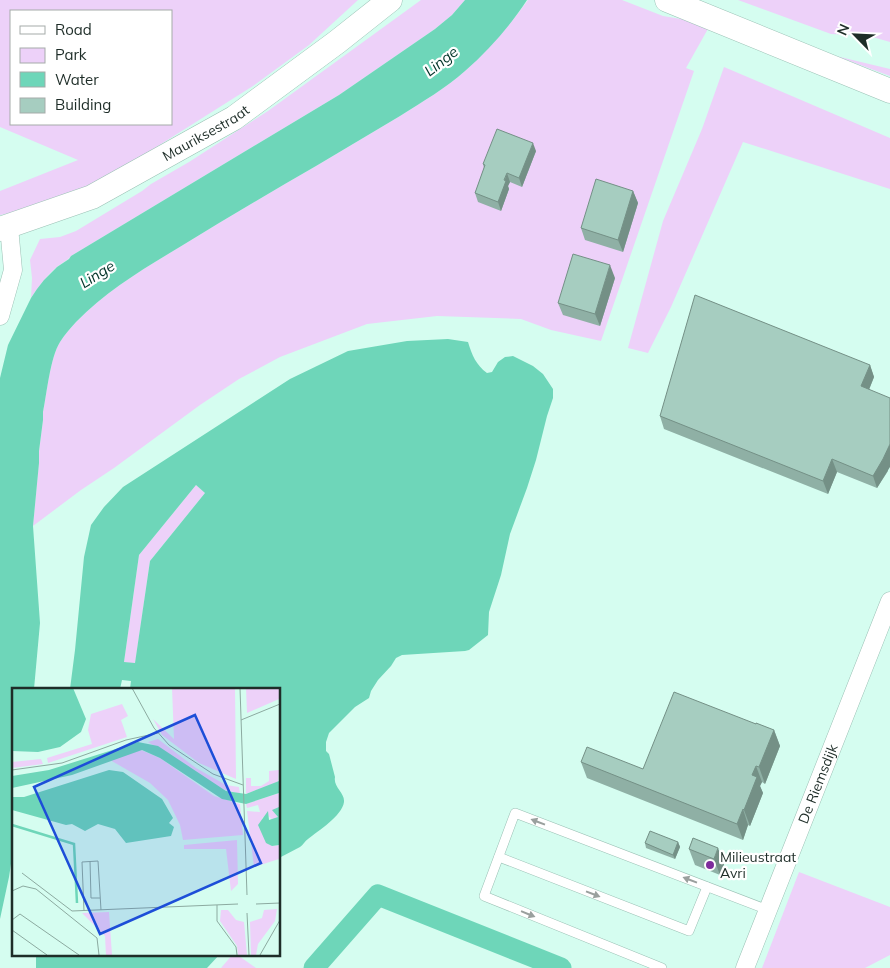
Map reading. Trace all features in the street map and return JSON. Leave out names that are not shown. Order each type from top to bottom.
[{"type":"street","name":"Mauriksestraat","points":[[5,228],[92,197],[234,118],[337,42],[390,0]]},
{"type":"street","points":[[667,0],[890,91]]},
{"type":"street","points":[[0,316],[13,270],[5,228]]},
{"type":"street","name":"De Riemsdijk","points":[[745,968],[890,601]]},
{"type":"lane","points":[[662,968],[484,896],[515,813],[768,910]]},
{"type":"lane","points":[[499,857],[689,931],[707,887]]},
{"type":"green space","points":[[0,0],[358,0],[309,45],[253,86],[131,163],[92,185],[26,210],[0,215],[0,191],[78,160],[0,127]]},
{"type":"green space","points":[[421,0],[465,0],[452,15],[435,29],[339,95],[71,256],[50,273],[31,298],[32,278],[30,260],[40,239],[60,237],[76,231],[189,162],[268,111]]},
{"type":"green space","points":[[528,0],[622,0],[663,16],[687,20],[709,27],[686,68],[694,71],[601,341],[551,330],[521,319],[437,316],[367,324],[280,357],[239,379],[33,526],[43,412],[51,366],[60,342],[76,322],[100,300],[141,271],[442,89],[482,55]]},
{"type":"green space","points":[[738,0],[890,0],[890,42],[869,36],[831,34]]},
{"type":"green space","points":[[836,56],[890,69],[890,76]]},
{"type":"green space","points":[[724,67],[890,138],[890,189],[743,142],[671,307],[648,353],[628,348],[663,221],[702,129]]},
{"type":"green space","points":[[196,485],[205,493],[150,561],[135,664],[124,662],[139,555]]},
{"type":"green space","points":[[799,872],[890,907],[890,955],[865,968],[762,968]]},
{"type":"green space","points":[[231,956],[239,956],[256,968],[221,968]]},
{"type":"water","name":"Linge","points":[[465,0],[527,0],[491,46],[458,77],[434,95],[127,280],[88,310],[65,334],[60,342],[51,366],[43,412],[33,526],[40,623],[34,688],[12,688],[12,857],[0,919],[0,378],[8,345],[31,298],[44,280],[71,256],[339,95],[435,29],[452,15]]},
{"type":"water","points":[[448,339],[468,342],[475,359],[487,373],[492,372],[498,362],[505,357],[513,356],[533,366],[543,374],[553,389],[553,398],[536,460],[510,534],[501,575],[489,612],[488,635],[465,651],[402,655],[396,658],[378,680],[369,698],[355,707],[329,733],[326,751],[329,754],[336,784],[344,799],[339,813],[301,846],[280,857],[280,688],[130,688],[131,681],[122,680],[120,688],[70,688],[84,557],[91,525],[104,507],[123,487],[290,379],[348,351],[407,341]],"holes":[[[196,485],[205,493],[150,561],[135,663],[124,662],[139,555]]]},
{"type":"water","points":[[36,956],[218,956],[207,968],[36,968]]},
{"type":"building","points":[[497,129],[533,143],[519,178],[507,173],[498,202],[475,193],[485,165],[483,164]]},
{"type":"building","points":[[596,179],[633,191],[618,240],[581,228]]},
{"type":"building","points":[[573,254],[610,265],[595,314],[558,303]]},
{"type":"building","points":[[695,295],[870,365],[861,386],[890,398],[890,444],[873,476],[832,459],[823,481],[660,416]]},
{"type":"building","points":[[674,692],[774,730],[759,767],[756,766],[752,775],[757,777],[737,824],[581,762],[587,747],[643,769]]},
{"type":"building","points":[[650,831],[678,842],[673,855],[645,843]]},
{"type":"building","points":[[693,838],[718,848],[714,859],[689,849]]},
{"type":"waterway","points":[[314,968],[378,895],[561,968]]},
{"type":"place","name":"Milieustraat Avri","points":[[710,865]]}]
